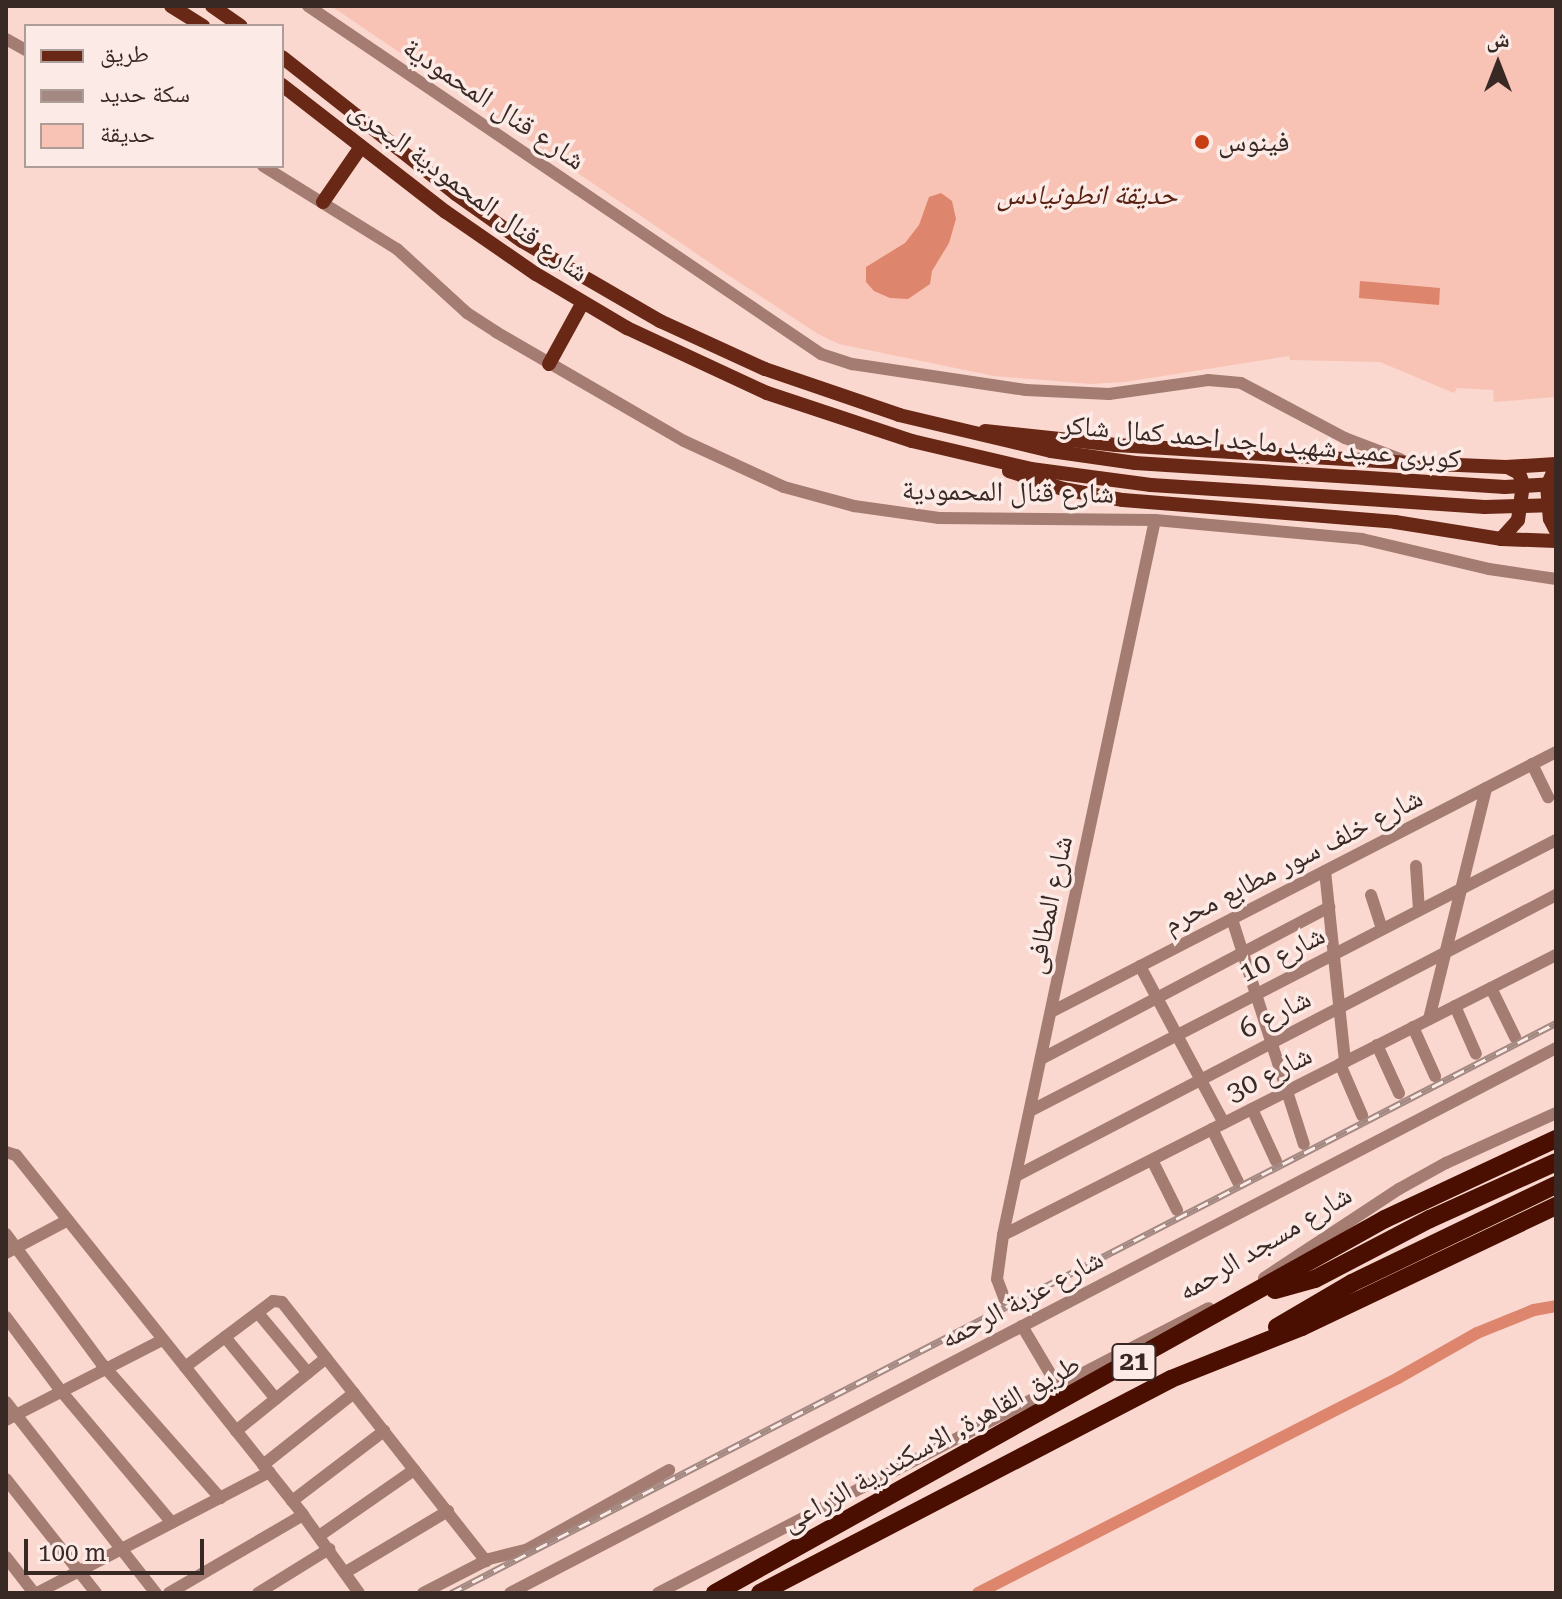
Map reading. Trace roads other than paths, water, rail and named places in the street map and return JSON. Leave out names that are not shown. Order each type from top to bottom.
[{"type":"highway","name":"طريق القاهرة, الاسكندرية الزراعى","points":[[715,1593],[1385,1219],[1556,1139]]},
{"type":"highway","points":[[1259,1292],[1315,1279],[1430,1219],[1556,1162]]},
{"type":"highway","points":[[1230,1354],[1352,1283],[1556,1185]]},
{"type":"highway","name":"طريق القاهرة, الاسكندرية الزراعى","points":[[760,1593],[1171,1379],[1302,1327],[1556,1206]]},
{"type":"main road","points":[[171,6],[200,24]]},
{"type":"main road","points":[[212,6],[239,24]]},
{"type":"main road","points":[[230,6],[239,24]]},
{"type":"main road","name":"شارع قنال المحمودية البحرى","points":[[284,59],[488,218],[625,302],[720,350],[798,382],[964,432]]},
{"type":"main road","name":"شارع قنال المحمودية البحرى","points":[[284,87],[490,244],[582,304],[673,351],[767,393],[863,427],[991,462]]},
{"type":"main road","points":[[323,202],[361,147]]},
{"type":"main road","points":[[549,364],[582,304]]},
{"type":"main road","points":[[964,432],[1003,431],[1116,445],[1411,463],[1506,467],[1556,465],[1547,486],[1550,519],[1556,531]]},
{"type":"main road","name":"كوبرى عميد شهيد ماجد احمد كمال شاكر","points":[[964,432],[1107,459],[1505,487],[1556,484]]},
{"type":"main road","points":[[991,462],[1043,484],[1113,499],[1395,522],[1501,539],[1556,541]]},
{"type":"main road","name":"كوبرى عميد شهيد ماجد احمد كمال شاكر","points":[[991,462],[1151,485],[1485,507],[1556,505]]},
{"type":"main road","points":[[1501,539],[1518,520],[1523,484],[1519,473],[1506,467]]},
{"type":"street","name":"شارع قنال المحمودية","points":[[308,6],[821,354],[852,364],[1016,390],[1109,394],[1208,380],[1241,383],[1345,438],[1411,463]]},
{"type":"street","points":[[6,39],[24,49]]},
{"type":"street","name":"شارع قنال المحمودية","points":[[266,168],[397,249],[467,313],[549,364],[716,458],[784,487],[827,500],[939,518],[1155,520],[1362,539],[1489,569],[1556,579]]},
{"type":"street","name":"شارع المطافى","points":[[1005,1300],[997,1279],[1003,1235],[1155,520]]},
{"type":"street","name":"شارع خلف سور مطابع محرم","points":[[1051,1012],[1556,752]]},
{"type":"street","points":[[1532,764],[1548,797]]},
{"type":"street","points":[[1429,1019],[1486,788]]},
{"type":"street","name":"شارع 10","points":[[1030,1111],[1556,840]]},
{"type":"street","points":[[1416,866],[1419,910]]},
{"type":"street","points":[[1325,871],[1342,1063],[1362,1115]]},
{"type":"street","points":[[1371,895],[1382,929]]},
{"type":"street","name":"شارع 6","points":[[1016,1176],[1556,895]]},
{"type":"street","points":[[1041,1059],[1329,907]]},
{"type":"street","points":[[1232,919],[1304,1144]]},
{"type":"street","name":"شارع 30","points":[[1003,1235],[1556,955]]},
{"type":"street","points":[[1140,966],[1201,1080],[1238,1182]]},
{"type":"street","points":[[1491,988],[1515,1037]]},
{"type":"street","points":[[1455,1006],[1476,1054]]},
{"type":"street","points":[[1413,1027],[1435,1076]]},
{"type":"street","points":[[1377,1045],[1399,1093]]},
{"type":"street","name":"شارع عزبة الرحمه","points":[[510,1593],[1556,1048]]},
{"type":"street","points":[[1252,1109],[1276,1161]]},
{"type":"street","name":"شارع مسجد الرحمه","points":[[658,1593],[1256,1284],[1399,1189],[1446,1163],[1556,1113]]},
{"type":"street","points":[[11,1154],[68,1220],[292,1501],[346,1572],[356,1592]]},
{"type":"street","points":[[1152,1160],[1177,1210]]},
{"type":"street","points":[[12,1250],[68,1220]]},
{"type":"street","points":[[6,1234],[12,1250],[106,1369],[220,1498]]},
{"type":"street","points":[[185,1367],[273,1301],[282,1302],[486,1561]]},
{"type":"street","points":[[258,1313],[308,1373]]},
{"type":"street","points":[[6,1317],[61,1391],[172,1523]]},
{"type":"street","points":[[1022,1326],[1057,1385]]},
{"type":"street","points":[[225,1337],[276,1399]]},
{"type":"street","points":[[11,1417],[162,1340]]},
{"type":"street","points":[[236,1431],[326,1358]]},
{"type":"street","points":[[6,1557],[35,1593],[220,1498],[266,1468],[354,1393]]},
{"type":"street","points":[[6,1402],[11,1417],[156,1593]]},
{"type":"street","points":[[292,1501],[384,1431]]},
{"type":"street","points":[[319,1536],[414,1470]]},
{"type":"street","points":[[423,1593],[486,1561],[526,1550],[669,1470]]},
{"type":"street","points":[[6,1479],[96,1593]]},
{"type":"street","points":[[346,1572],[448,1511]]},
{"type":"street","points":[[169,1593],[303,1515]]},
{"type":"street","points":[[258,1593],[329,1549]]},
{"type":"waterway","points":[[978,1593],[1398,1378],[1477,1333],[1534,1310],[1556,1306]]},
{"type":"railway","points":[[451,1593],[1556,1023]]},
{"type":"place","name":"فينوس","points":[[1202,142]]},
{"type":"park label","name":"حديقة انطونيادس","points":[[1087,195]]}]
